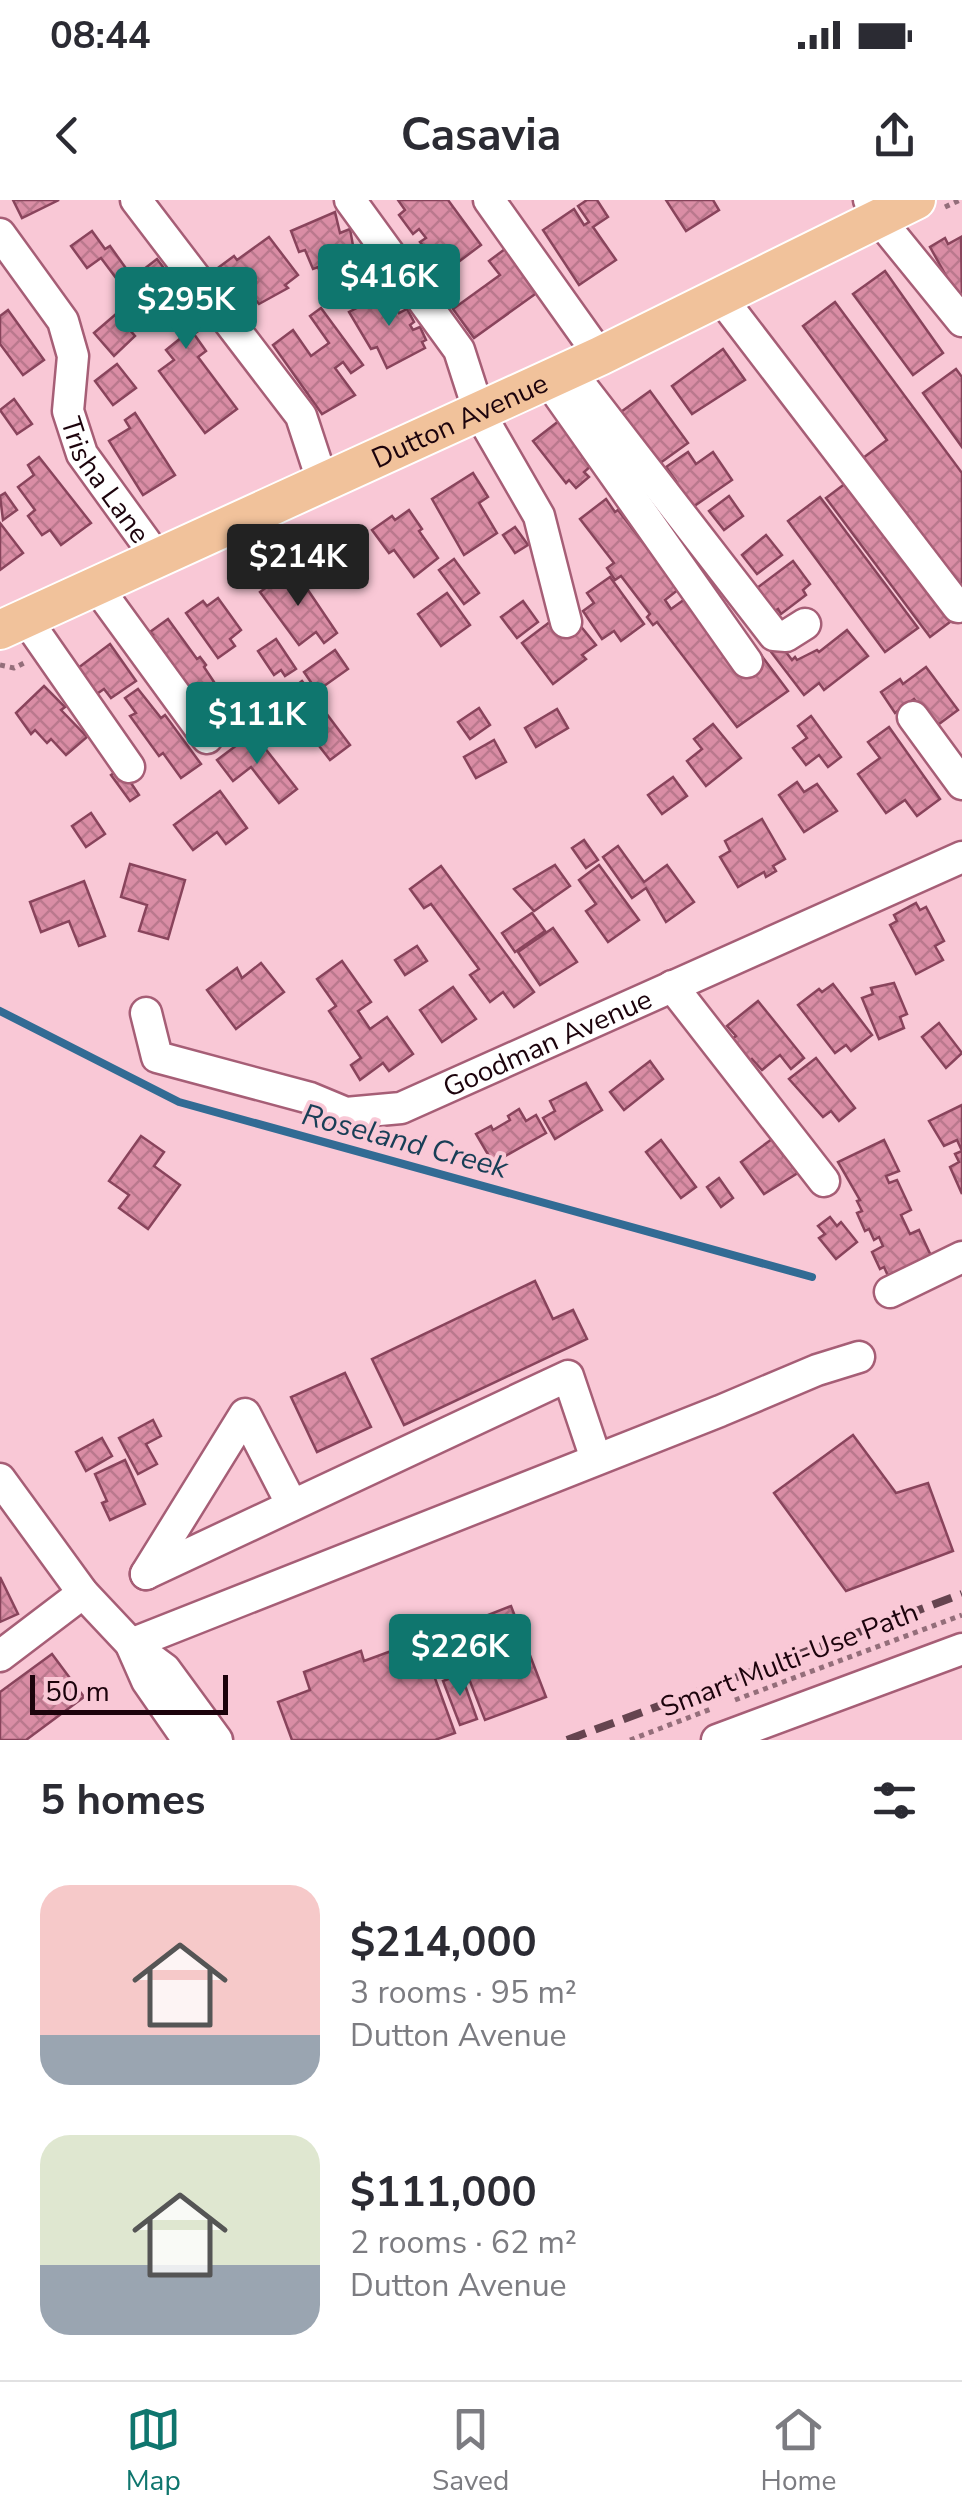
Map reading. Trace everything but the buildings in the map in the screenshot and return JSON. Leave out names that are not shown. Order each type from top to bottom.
[{"type":"main road","name":"Dutton Avenue","points":[[13,624],[572,369],[719,295],[874,210],[916,200]]},
{"type":"street","points":[[136,200],[301,416],[323,483]]},
{"type":"street","points":[[350,200],[458,350],[478,412],[539,516],[566,622]]},
{"type":"street","points":[[489,200],[572,369],[747,662]]},
{"type":"street","points":[[874,210],[962,322]]},
{"type":"street","name":"Trisha Lane","points":[[0,234],[63,321],[73,356],[68,411],[82,454],[158,559]]},
{"type":"street","points":[[719,295],[958,608]]},
{"type":"street","points":[[572,369],[774,635],[786,636],[805,624]]},
{"type":"street","points":[[98,587],[206,738]]},
{"type":"street","points":[[13,624],[129,767]]},
{"type":"street","points":[[912,717],[962,784]]},
{"type":"street","name":"Goodman Avenue","points":[[146,1012],[157,1057],[310,1098],[346,1112],[401,1108],[962,856]]},
{"type":"street","points":[[672,986],[824,1180]]},
{"type":"street","points":[[890,1292],[962,1257]]},
{"type":"street","points":[[131,1644],[817,1370],[859,1357]]},
{"type":"street","points":[[292,1506],[244,1414],[146,1574],[292,1506],[568,1376],[596,1459]]},
{"type":"street","points":[[0,1480],[83,1593],[131,1644],[165,1669],[217,1740]]},
{"type":"street","points":[[0,1656],[83,1593]]},
{"type":"street","points":[[131,1644],[146,1681],[188,1740]]},
{"type":"street","points":[[717,1740],[962,1650]]},
{"type":"path","name":"Smart Multi-Use Path","points":[[630,1740],[962,1615]]},
{"type":"waterway","name":"Roseland Creek","points":[[0,1011],[179,1102],[812,1277]]},
{"type":"railway","points":[[567,1740],[962,1594]]}]
